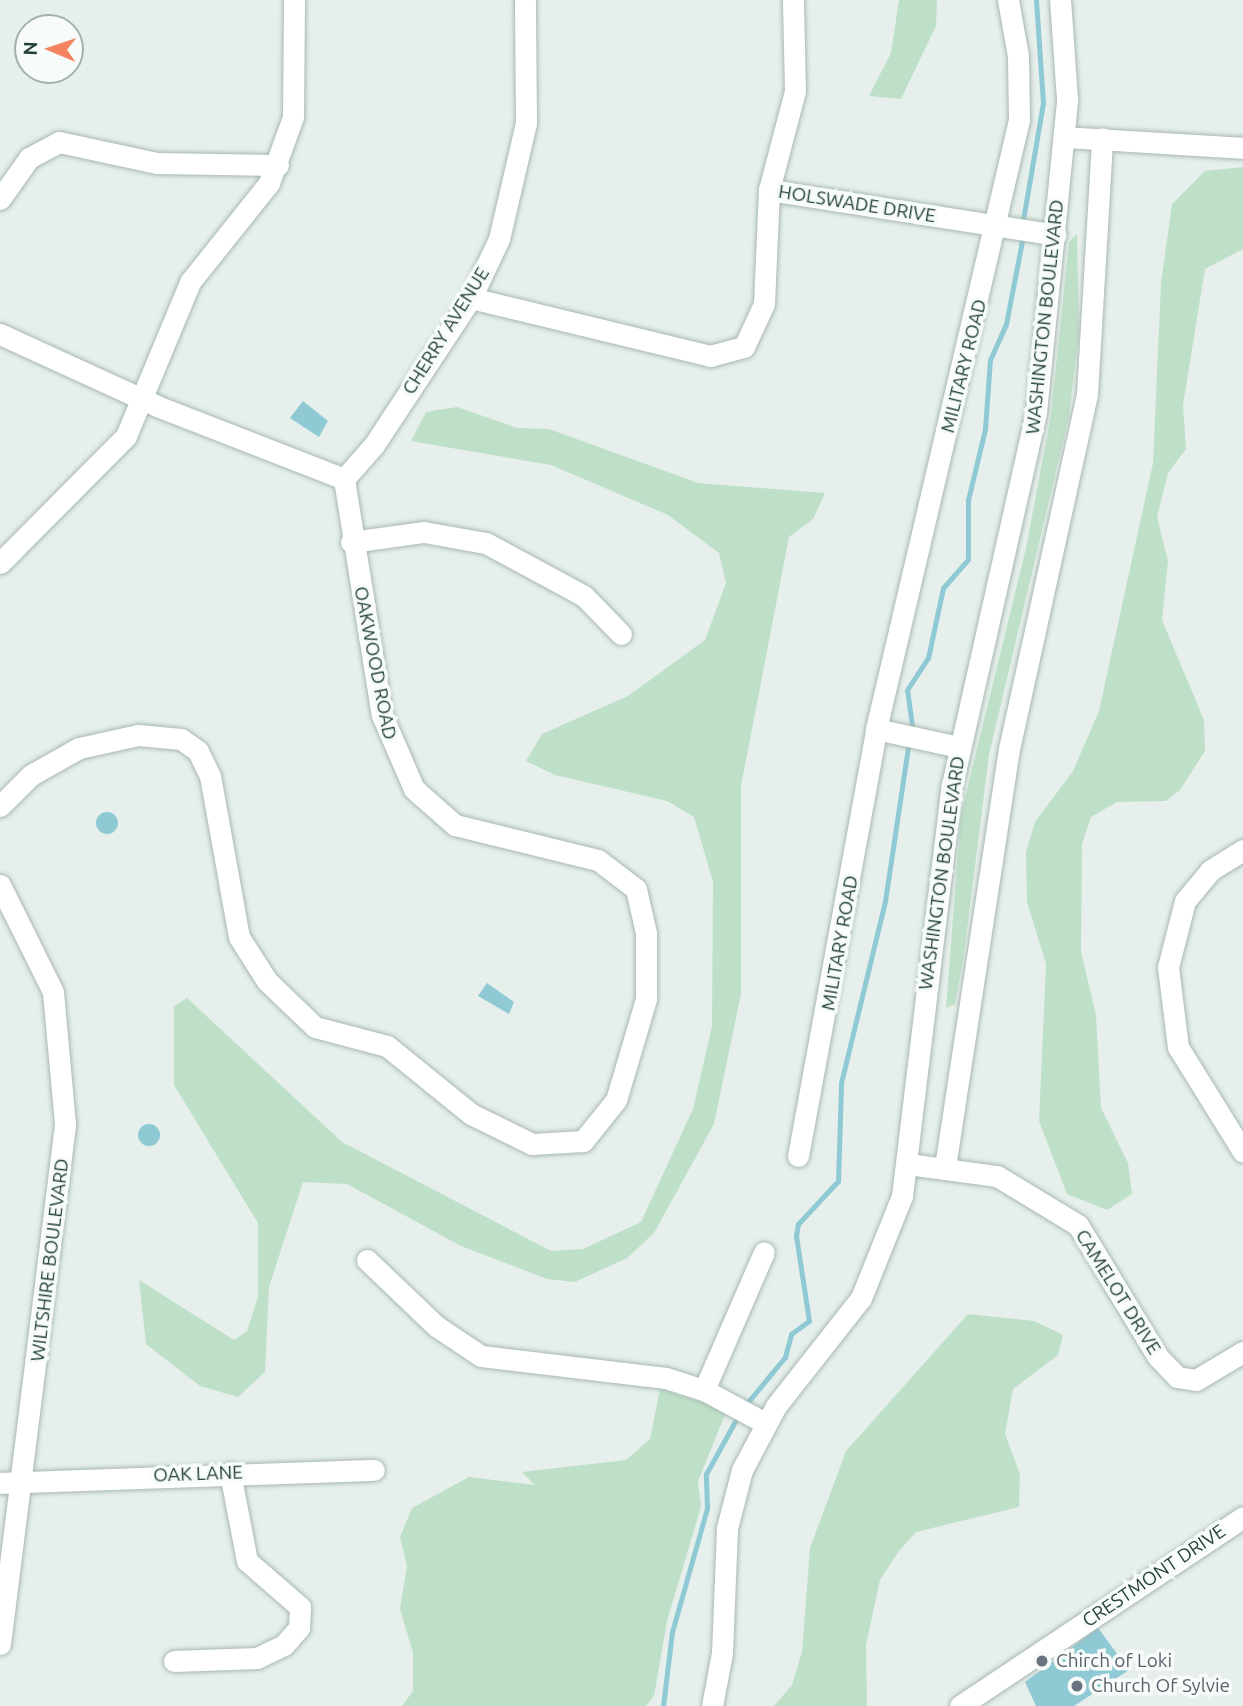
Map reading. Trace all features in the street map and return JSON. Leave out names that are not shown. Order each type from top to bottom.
[{"type":"street","name":"CHERRY AVENUE","points":[[344,479],[374,445],[471,299],[499,239],[522,154],[525,0]]},
{"type":"street","name":"HOLSWADE DRIVE","points":[[793,0],[795,91],[769,190],[1055,235]]},
{"type":"street","name":"MILITARY ROAD","points":[[799,1156],[876,729],[996,226],[1020,104],[1008,0]]},
{"type":"street","name":"WASHINGTON BOULEVARD","points":[[712,1706],[722,1653],[727,1528],[742,1470],[765,1423],[875,1273],[896,1220],[908,1164],[959,747],[1028,457],[1064,137],[1060,0]]},
{"type":"street","points":[[0,563],[114,453],[145,399],[190,282],[255,205],[278,165],[293,117],[290,3]]},
{"type":"street","points":[[1064,137],[1243,148]]},
{"type":"street","points":[[945,1167],[1009,749],[1087,394],[1102,138]]},
{"type":"street","points":[[0,199],[29,158],[59,142],[157,163],[278,165]]},
{"type":"street","points":[[471,299],[696,354],[734,354],[752,337],[764,304],[769,190]]},
{"type":"street","points":[[0,334],[145,399],[344,479]]},
{"type":"street","name":"OAKWOOD ROAD","points":[[0,806],[31,775],[79,748],[138,735],[181,739],[198,751],[210,776],[239,937],[267,981],[300,1014],[329,1033],[387,1046],[471,1114],[510,1136],[566,1146],[594,1132],[615,1100],[641,1027],[648,966],[636,889],[598,860],[455,825],[414,789],[387,737],[351,542],[344,479]]},
{"type":"street","points":[[351,542],[424,532],[486,543],[584,596],[621,634]]},
{"type":"street","points":[[876,729],[959,747]]},
{"type":"street","points":[[1243,850],[1210,871],[1185,901],[1168,967],[1178,1047],[1243,1152]]},
{"type":"street","name":"WILTSHIRE BOULEVARD","points":[[0,886],[52,992],[65,1099],[23,1482],[0,1644]]},
{"type":"street","name":"CAMELOT DRIVE","points":[[908,1164],[945,1167],[1009,1181],[1078,1225],[1158,1357],[1177,1377],[1196,1380],[1243,1352]]},
{"type":"street","points":[[704,1390],[764,1252]]},
{"type":"street","points":[[367,1260],[436,1326],[481,1356],[648,1375],[704,1390],[765,1423]]},
{"type":"street","name":"OAK LANE","points":[[0,1483],[374,1470]]},
{"type":"street","points":[[174,1661],[257,1658],[284,1645],[299,1628],[300,1607],[247,1561],[230,1473]]},
{"type":"street","name":"CRESTMONT DRIVE","points":[[960,1706],[1243,1517]]},
{"type":"green space","points":[[899,0],[937,0],[936,26],[901,99],[869,96],[891,53]]},
{"type":"green space","points":[[1243,167],[1243,249],[1205,269],[1183,405],[1186,449],[1168,473],[1157,517],[1168,561],[1162,620],[1204,720],[1205,751],[1180,790],[1166,801],[1117,802],[1091,817],[1082,844],[1081,952],[1096,1015],[1101,1108],[1128,1163],[1132,1194],[1107,1210],[1067,1194],[1039,1121],[1046,964],[1027,902],[1026,852],[1035,822],[1073,771],[1099,711],[1153,463],[1161,283],[1172,204],[1205,171]]},
{"type":"green space","points":[[1077,234],[1079,332],[1069,416],[989,755],[963,961],[955,1004],[946,1008],[961,814],[1026,548],[1051,415],[1069,242]]},
{"type":"green space","points":[[457,407],[517,428],[549,429],[698,483],[825,493],[813,519],[789,537],[741,786],[741,994],[714,1124],[654,1233],[627,1258],[575,1282],[547,1279],[461,1246],[347,1184],[303,1182],[269,1287],[265,1372],[238,1397],[200,1386],[146,1344],[139,1280],[234,1340],[247,1331],[258,1297],[258,1223],[174,1085],[174,1006],[187,998],[342,1142],[551,1251],[583,1249],[641,1222],[693,1109],[712,1026],[713,882],[694,817],[667,801],[555,775],[526,761],[542,734],[628,696],[705,640],[726,583],[719,553],[668,515],[551,465],[411,441],[426,412]]},
{"type":"green space","points":[[968,1314],[1034,1321],[1063,1335],[1058,1355],[1013,1389],[1005,1434],[1020,1474],[1019,1507],[916,1532],[899,1551],[880,1580],[866,1645],[867,1706],[774,1706],[792,1685],[802,1652],[810,1548],[846,1451]]},
{"type":"green space","points":[[660,1389],[727,1410],[698,1481],[701,1507],[667,1621],[654,1696],[646,1706],[402,1706],[413,1691],[413,1653],[400,1609],[407,1566],[400,1537],[412,1508],[469,1477],[535,1485],[522,1472],[626,1460],[650,1439]]},
{"type":"water","points":[[303,401],[328,421],[319,437],[290,418]]},
{"type":"water","points":[[107,812],[115,815],[118,823],[115,831],[107,834],[99,831],[96,823],[99,815]]},
{"type":"water","points":[[487,983],[514,1002],[509,1014],[478,996]]},
{"type":"water","points":[[149,1124],[157,1127],[160,1135],[157,1143],[149,1146],[141,1143],[138,1135],[141,1127]]},
{"type":"water","points":[[1098,1628],[1129,1670],[1074,1706],[1036,1706],[1025,1682]]},
{"type":"waterway","points":[[1023,220],[1043,103],[1036,0]]},
{"type":"waterway","points":[[912,725],[907,690],[928,658],[943,588],[968,559],[968,500],[985,429],[990,360],[1006,324],[1022,241]]},
{"type":"waterway","points":[[747,1403],[785,1357],[791,1334],[809,1321],[796,1236],[798,1224],[838,1181],[841,1083],[885,901],[908,747]]},
{"type":"waterway","points":[[663,1706],[672,1632],[707,1508],[706,1474],[738,1416]]},
{"type":"place","name":"Chirch of Loki","points":[[1042,1661]]},
{"type":"place","name":"Church Of Sylvie","points":[[1077,1686]]}]
